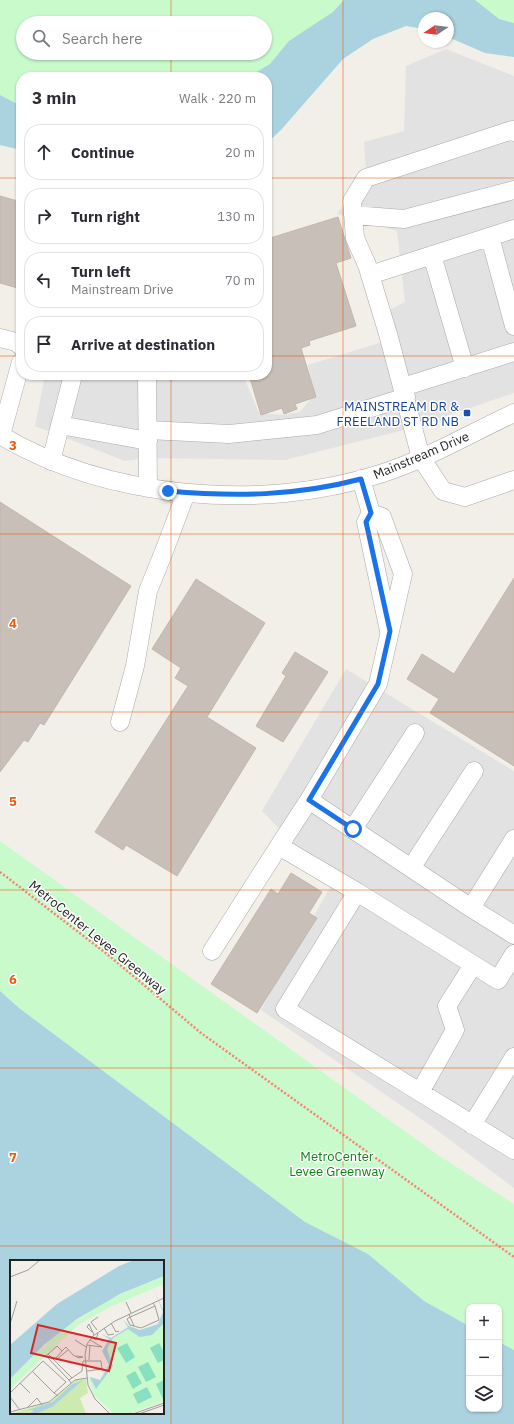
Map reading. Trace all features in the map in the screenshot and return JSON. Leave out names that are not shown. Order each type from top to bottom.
[{"type":"street","points":[[514,132],[512,130],[366,178],[352,201],[355,238],[370,275],[404,392],[421,458],[443,491],[465,497],[514,480]]},
{"type":"street","points":[[353,215],[404,219],[514,190]]},
{"type":"street","points":[[370,275],[514,229]]},
{"type":"street","points":[[490,237],[514,326]]},
{"type":"street","points":[[432,255],[465,368]]},
{"type":"street","points":[[0,338],[16,342]]},
{"type":"street","points":[[60,425],[148,435],[229,434],[317,425],[465,368],[514,352]]},
{"type":"street","points":[[1,435],[16,380]]},
{"type":"street","points":[[51,460],[72,380]]},
{"type":"street","points":[[147,380],[148,488]]},
{"type":"street","name":"Mainstream Drive","points":[[1,435],[14,444],[51,460],[88,473],[132,485],[186,493],[213,495],[264,494],[298,491],[343,484],[379,474],[453,444],[514,413]]},
{"type":"street","points":[[361,479],[371,513],[366,522],[390,631]]},
{"type":"street","points":[[120,722],[135,666],[148,591],[186,493]]},
{"type":"street","points":[[212,951],[309,800],[378,684],[404,574],[382,517],[371,513]]},
{"type":"street","points":[[353,829],[415,733]]},
{"type":"street","points":[[411,868],[474,771]]},
{"type":"street","points":[[309,800],[470,908],[514,935]]},
{"type":"street","points":[[470,908],[514,839]]},
{"type":"street","points":[[279,846],[357,892],[498,980],[514,954]]},
{"type":"street","points":[[357,892],[285,1009],[514,1150]]},
{"type":"street","points":[[420,1092],[455,1030],[447,1006],[473,965]]},
{"type":"street","points":[[472,1125],[514,1057]]},
{"type":"path","name":"MetroCenter Levee Greenway","points":[[0,872],[107,954],[202,1033],[514,1257]]},
{"type":"green space","points":[[0,0],[514,0],[514,36],[454,17],[454,12],[439,12],[417,5],[272,75],[272,72],[16,72],[16,130],[0,126]]},
{"type":"green space","name":"MetroCenter Levee Greenway","points":[[0,841],[438,1155],[514,1204],[514,1350],[502,1344],[502,1304],[466,1304],[466,1324],[424,1301],[368,1254],[305,1222],[19,1008],[0,991]]},
{"type":"shaded area","points":[[446,49],[514,76],[514,393],[408,429],[285,460],[146,458],[125,461],[35,426],[44,380],[245,380],[259,413],[284,415],[300,412],[314,395],[308,365],[382,342],[378,316],[405,302],[397,231],[337,214],[366,172],[364,142],[404,131],[406,66]]},
{"type":"shaded area","points":[[346,669],[514,771],[514,1188],[430,1125],[261,1010],[332,884],[262,811]]},
{"type":"water","points":[[344,0],[475,0],[499,19],[514,23],[514,57],[485,53],[454,40],[454,12],[418,12],[418,28],[406,26],[373,39],[343,59],[272,138],[272,72],[256,72],[270,64],[289,41],[333,12]]},
{"type":"water","points":[[0,95],[16,103],[16,149],[0,145]]},
{"type":"water","points":[[0,991],[19,1008],[305,1222],[368,1254],[424,1301],[466,1324],[466,1412],[502,1412],[502,1344],[514,1350],[514,1424],[0,1424]]},
{"type":"building","points":[[0,196],[16,201],[16,288],[0,283]]},
{"type":"building","points":[[338,217],[351,258],[336,263],[356,326],[309,341],[310,345],[301,348],[316,397],[295,404],[297,409],[284,414],[282,408],[261,415],[250,380],[272,380],[272,237]]},
{"type":"building","points":[[0,502],[131,586],[44,725],[40,723],[28,742],[24,740],[0,772]]},
{"type":"building","points":[[514,578],[514,766],[430,713],[439,699],[407,679],[422,654],[454,674]]},
{"type":"building","points":[[196,579],[265,623],[207,717],[256,748],[177,876],[126,845],[123,850],[95,832],[188,686],[175,678],[181,668],[152,649]]},
{"type":"building","points":[[295,652],[328,672],[283,742],[256,726],[286,676],[282,673]]},
{"type":"building","points":[[291,873],[322,892],[309,913],[317,918],[257,1013],[211,984],[271,889],[278,894]]},
{"type":"place","name":"MAINSTREAM DR & FREELAND ST RD NB","points":[[467,413]]},
{"type":"route","points":[[168,491],[213,495],[257,495],[298,491],[343,484],[361,479],[371,513],[366,522],[390,631],[378,684],[309,800],[353,829]]}]
